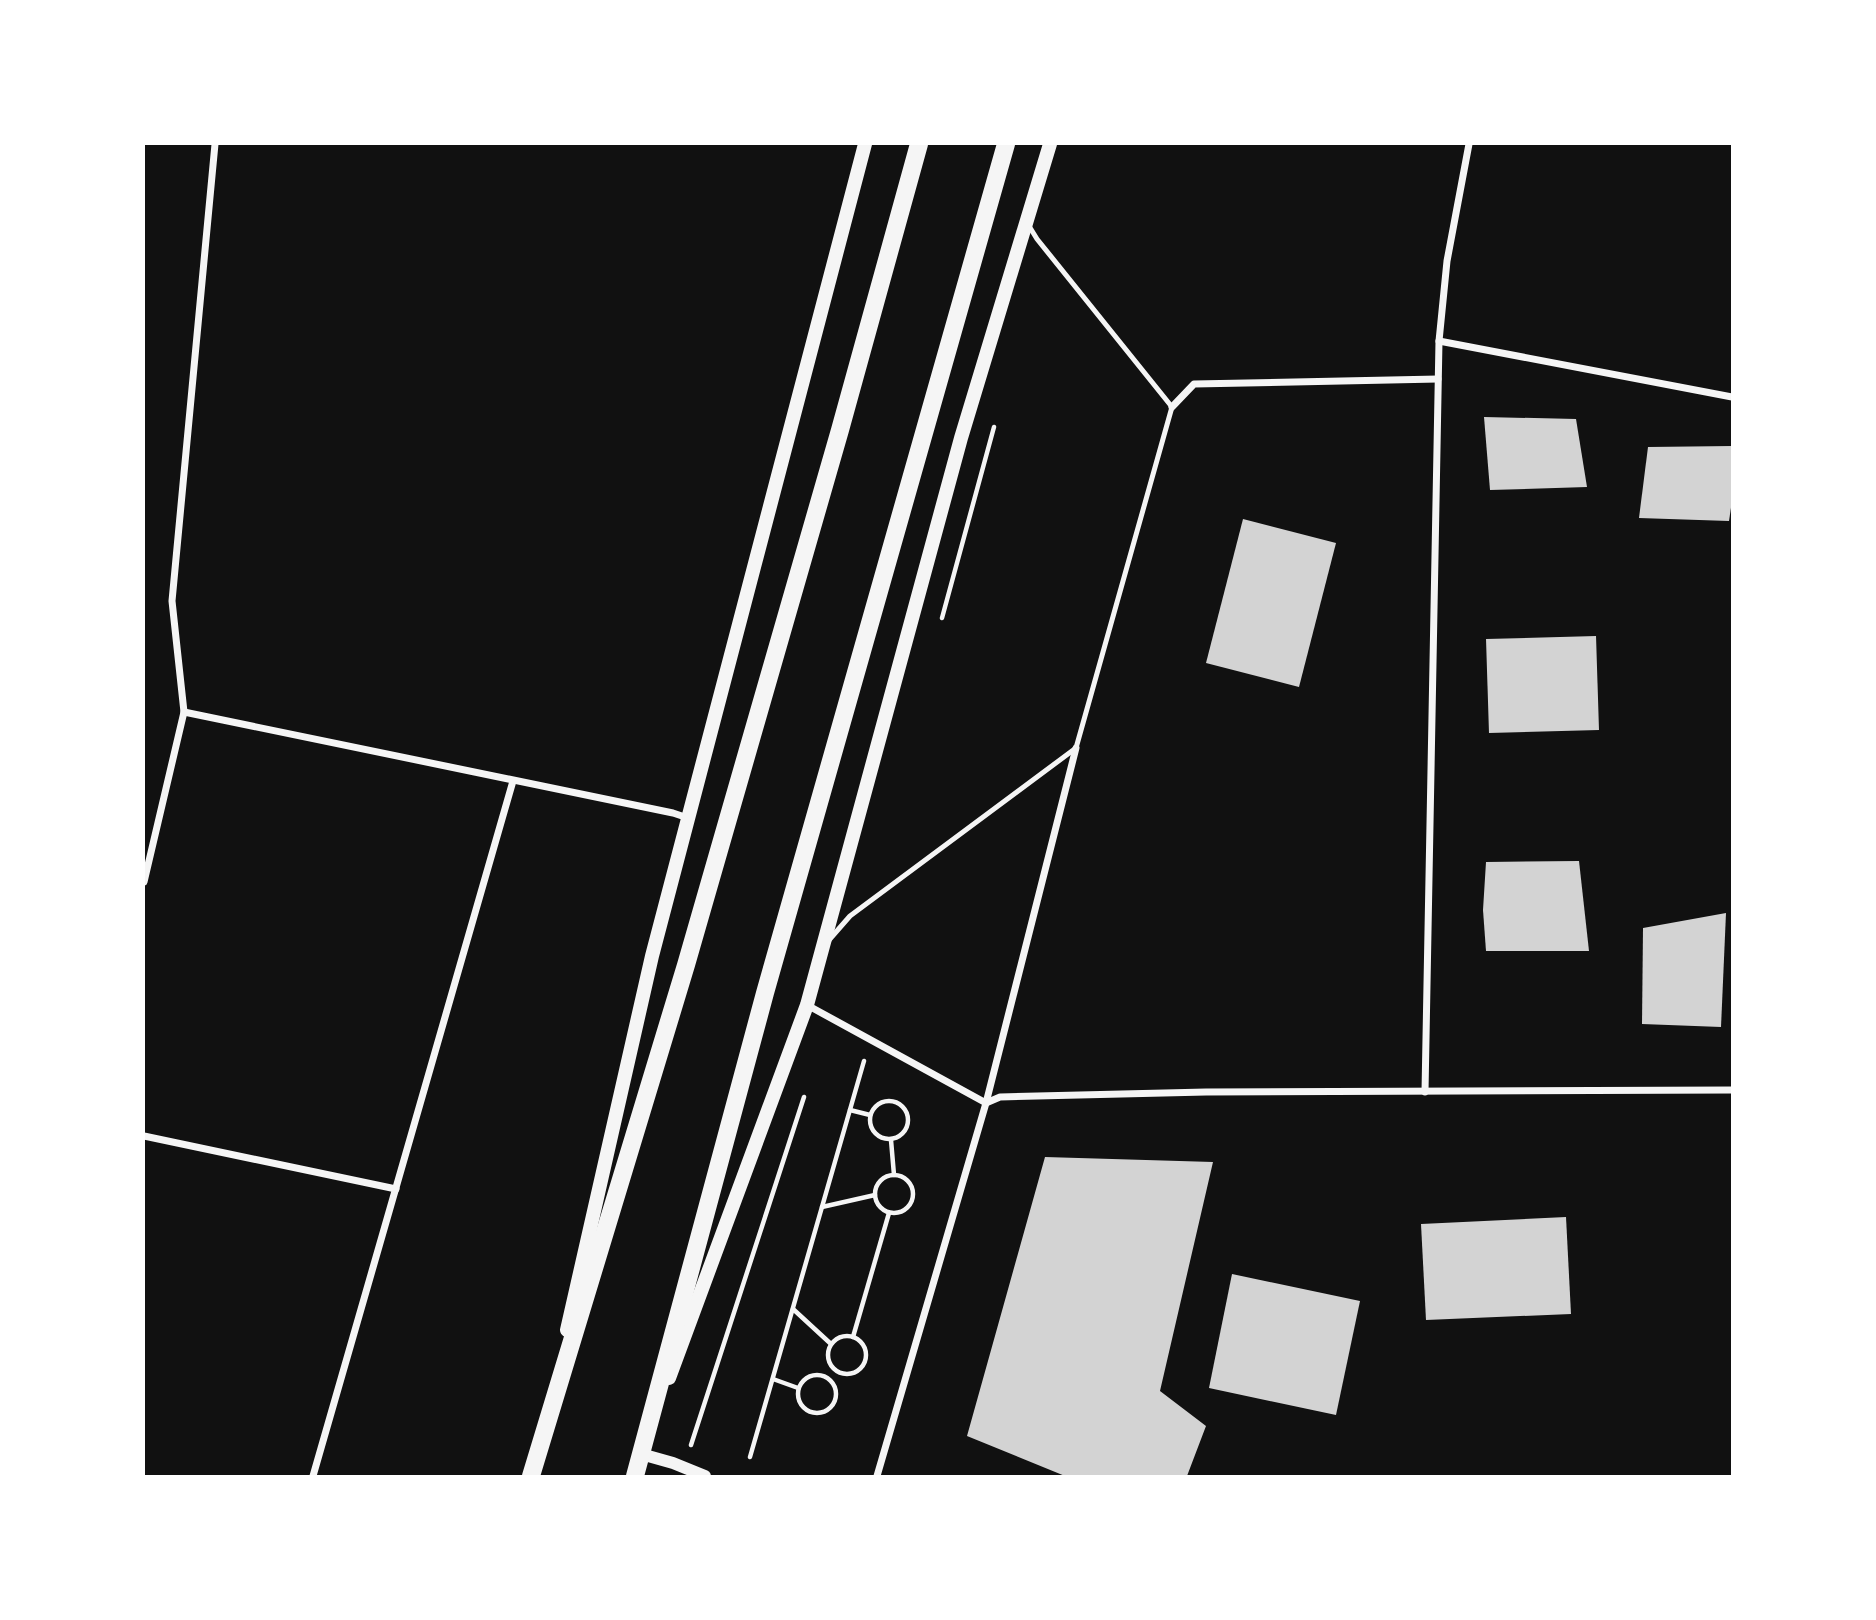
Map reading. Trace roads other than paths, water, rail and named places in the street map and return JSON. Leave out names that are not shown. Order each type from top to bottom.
[{"type":"main road","points":[[546,1424],[652,956],[865,144]]},
{"type":"main road","points":[[531,1476],[686,965],[919,144]]},
{"type":"main road","points":[[635,1476],[768,980],[1006,144]]},
{"type":"main road","points":[[641,1454],[807,1006],[961,438],[1051,144]]},
{"type":"street","points":[[144,882],[184,712],[172,601],[215,144]]},
{"type":"street","points":[[1425,1091],[1438,341],[1447,261],[1469,144]]},
{"type":"street","points":[[1438,341],[1732,397]]},
{"type":"street","points":[[1172,407],[1194,384],[1438,379]]},
{"type":"street","points":[[184,712],[673,813],[689,819]]},
{"type":"street","points":[[877,1476],[986,1103],[1076,748]]},
{"type":"street","points":[[313,1476],[513,781]]},
{"type":"street","points":[[807,1006],[986,1103]]},
{"type":"street","points":[[986,1103],[1000,1097],[1206,1092],[1732,1090]]},
{"type":"street","points":[[144,1136],[396,1189]]},
{"type":"street","points":[[641,1454],[705,1476]]},
{"type":"lane","points":[[822,948],[850,916],[1076,748],[1172,407],[1027,223]]}]
